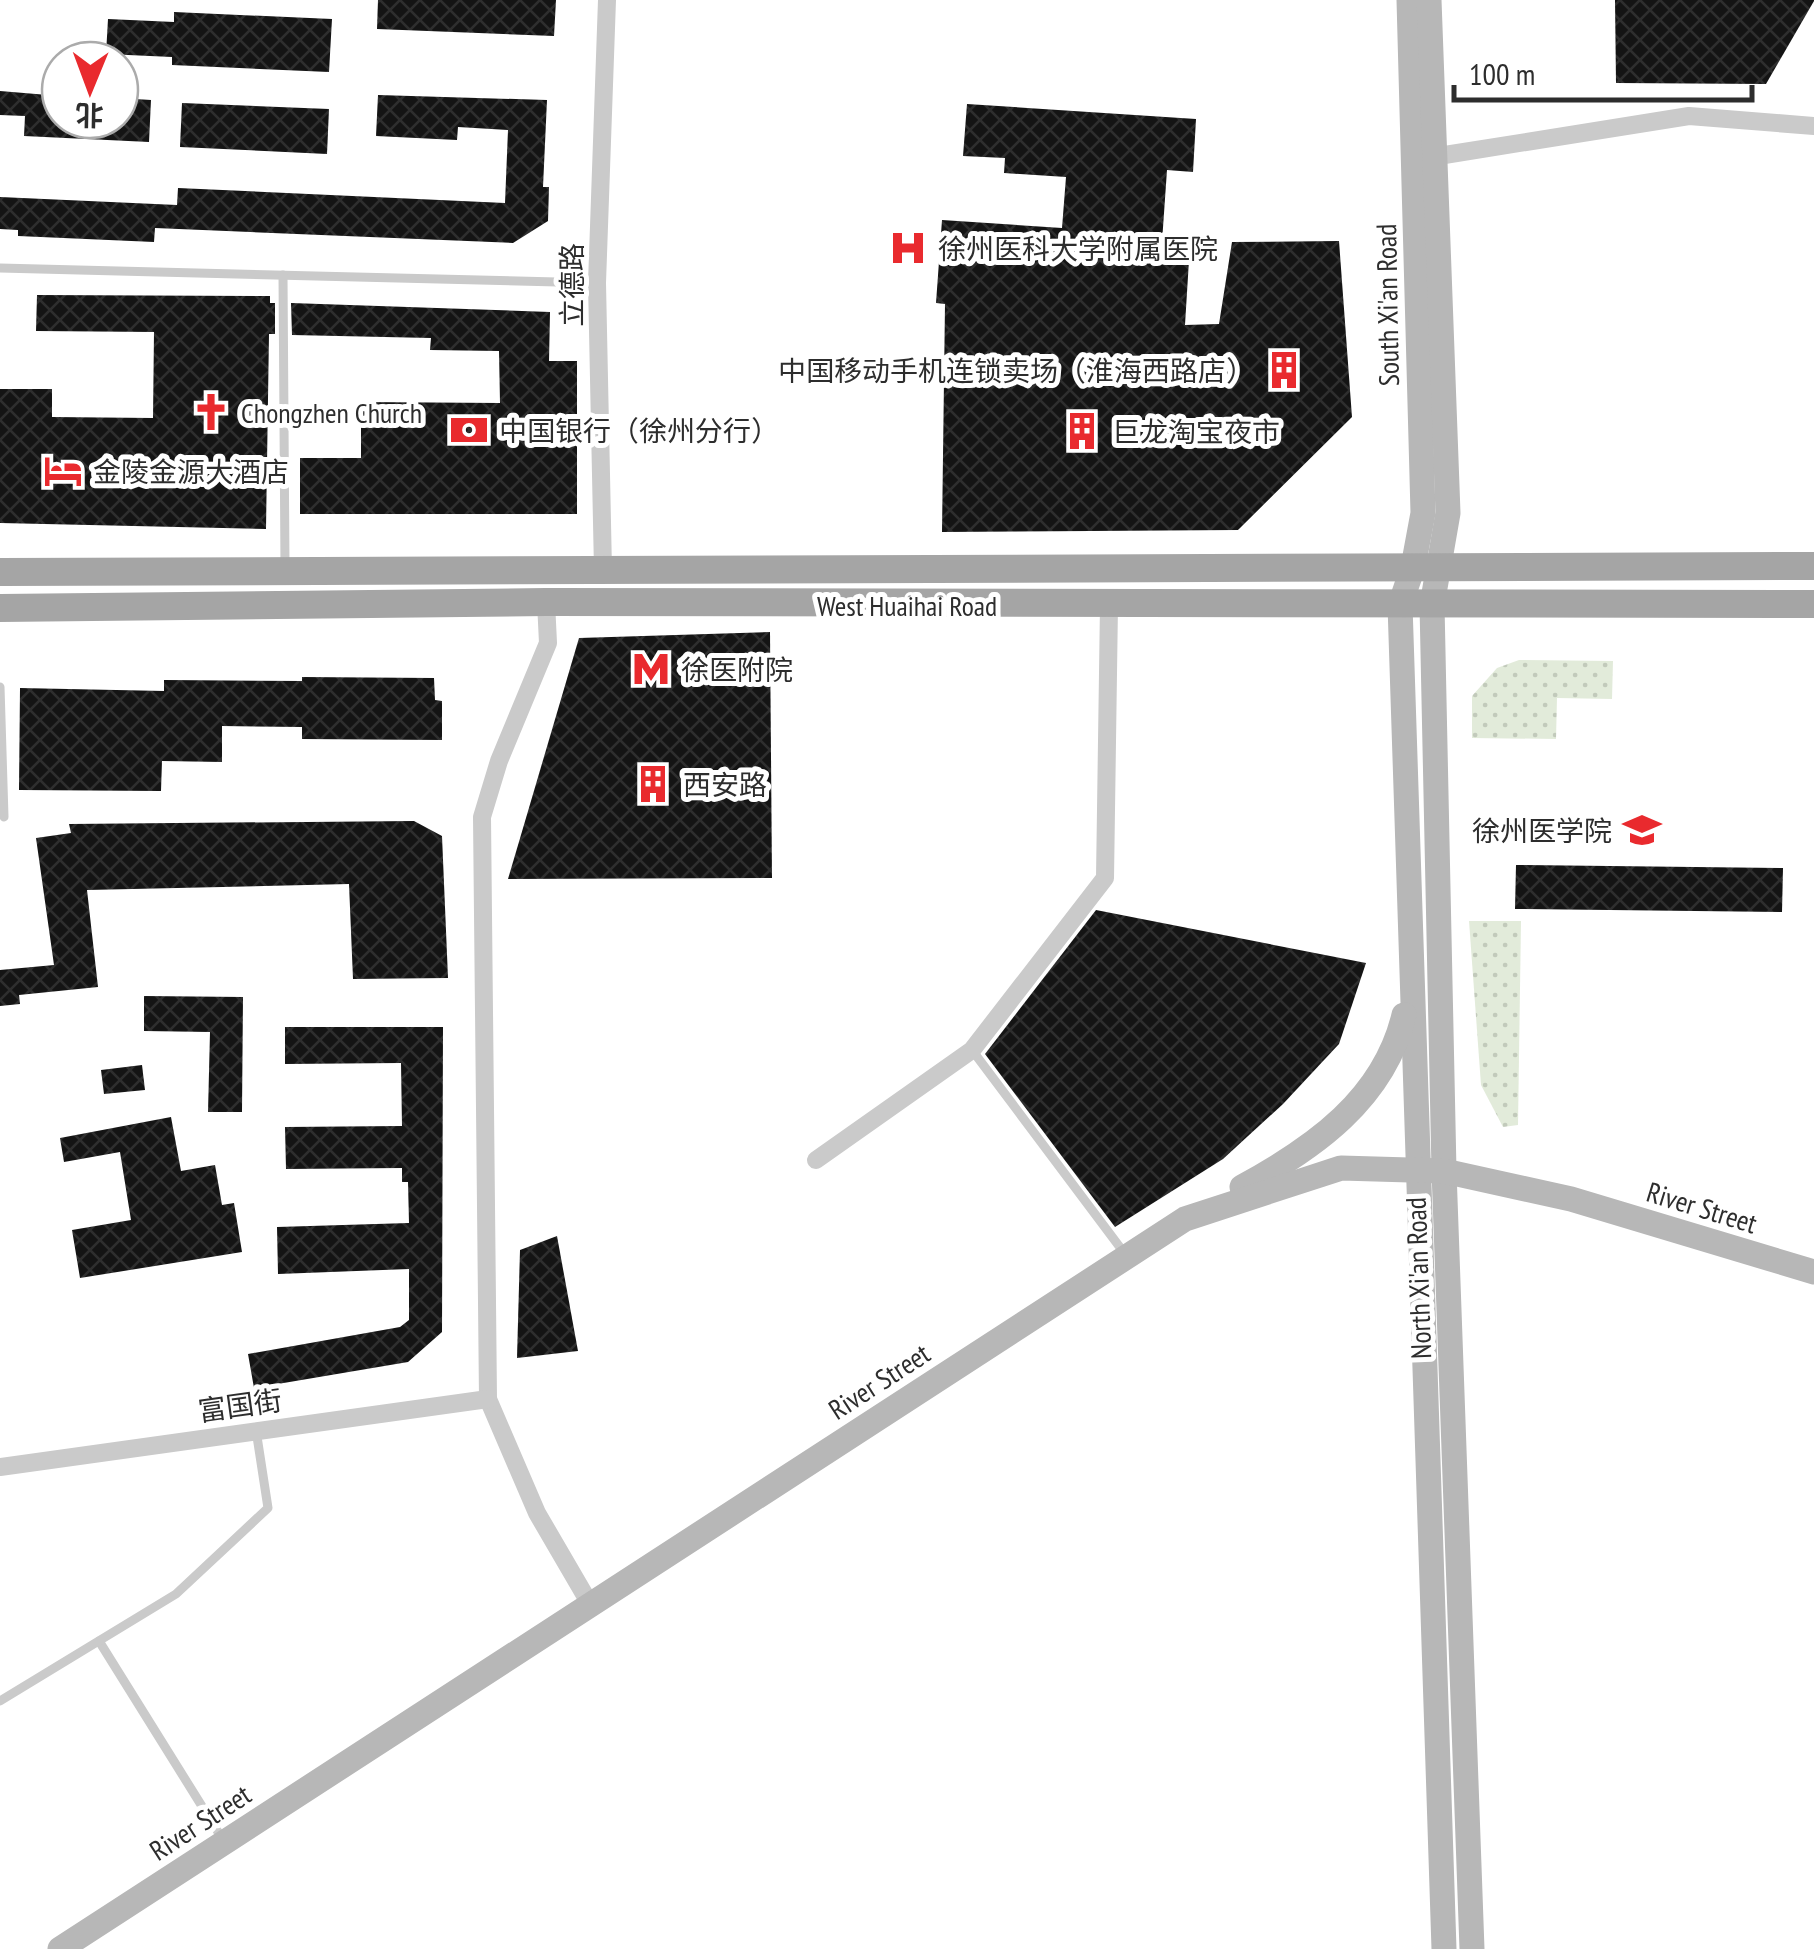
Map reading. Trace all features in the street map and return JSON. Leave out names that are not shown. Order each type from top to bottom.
[{"type":"main road","name":"South Xi'an Road","points":[[1410,0],[1422,513],[1432,605]]},
{"type":"main road","name":"South Xi'an Road","points":[[1400,605],[1427,567],[1448,513],[1429,0]]},
{"type":"main road","name":"West Huaihai Road","points":[[0,572],[1814,566]]},
{"type":"main road","name":"West Huaihai Road","points":[[0,608],[546,602],[1814,604]]},
{"type":"main road","name":"North Xi'an Road","points":[[1400,605],[1444,1949]]},
{"type":"main road","name":"North Xi'an Road","points":[[1432,605],[1444,1172],[1472,1949]]},
{"type":"main road","points":[[1185,1219],[1304,1154],[1370,1088],[1395,1052],[1412,986]]},
{"type":"main road","name":"River Street","points":[[60,1949],[1185,1219],[1341,1168],[1444,1172],[1571,1199],[1814,1272]]},
{"type":"street","name":"立德路","points":[[603,570],[597,282],[607,0]]},
{"type":"street","points":[[1432,157],[1689,116],[1814,126]]},
{"type":"street","points":[[546,602],[548,642],[499,762],[482,817],[488,1399],[537,1513],[590,1604]]},
{"type":"street","points":[[816,1160],[972,1050],[1106,878],[1108,605]]},
{"type":"street","name":"富国街","points":[[0,1467],[488,1399]]},
{"type":"lane","points":[[0,268],[597,282]]},
{"type":"lane","points":[[284,276],[284,571]]},
{"type":"lane","points":[[0,688],[4,817]]},
{"type":"lane","points":[[972,1050],[1127,1256]]},
{"type":"lane","points":[[0,1700],[176,1594],[268,1508],[256,1430]]},
{"type":"lane","points":[[99,1641],[224,1842]]},
{"type":"green space","points":[[1519,660],[1613,661],[1612,699],[1557,698],[1556,739],[1472,738],[1472,696],[1497,668]]},
{"type":"green space","points":[[1469,921],[1521,921],[1518,1125],[1503,1127],[1481,1085]]},
{"type":"building","points":[[378,0],[556,0],[554,36],[377,29]]},
{"type":"building","points":[[1615,0],[1814,1],[1766,84],[1616,83]]},
{"type":"building","points":[[174,12],[332,19],[329,72],[172,65],[172,57],[140,56],[140,40],[107,40],[108,19],[174,22]]},
{"type":"building","points":[[0,91],[40,94],[40,137],[24,136],[25,116],[0,115]]},
{"type":"building","points":[[378,95],[547,100],[543,187],[549,187],[548,221],[513,243],[155,228],[154,242],[18,236],[18,230],[0,229],[0,197],[177,205],[178,188],[505,203],[508,130],[458,127],[457,140],[376,136]]},
{"type":"building","points":[[140,99],[151,100],[149,142],[107,140],[140,140]]},
{"type":"building","points":[[182,103],[329,109],[327,154],[180,147]]},
{"type":"building","points":[[967,104],[1196,119],[1193,172],[1167,170],[1162,242],[1190,244],[1185,325],[1219,324],[1232,242],[1339,241],[1352,417],[1238,530],[942,532],[945,304],[936,303],[942,220],[1062,228],[1066,177],[1004,173],[1005,158],[963,156]]},
{"type":"building","points":[[37,295],[270,296],[270,303],[275,303],[275,334],[269,334],[266,529],[0,523],[0,389],[52,389],[52,417],[153,418],[154,332],[36,331]]},
{"type":"building","name":"中国银行（徐州分行）","points":[[291,303],[550,312],[549,361],[577,361],[577,514],[300,514],[300,458],[361,458],[361,402],[500,403],[499,351],[430,350],[431,338],[292,335]]},
{"type":"building","name":"西安路","points":[[770,632],[772,878],[508,879],[579,638]]},
{"type":"building","points":[[302,677],[434,678],[435,700],[442,701],[442,740],[302,739],[302,727],[222,726],[222,762],[162,761],[161,791],[19,790],[20,688],[164,691],[164,680],[302,681]]},
{"type":"building","points":[[414,821],[442,836],[448,978],[353,979],[349,884],[87,890],[98,987],[19,995],[20,1004],[0,1006],[0,970],[54,965],[36,838],[71,833],[69,824]]},
{"type":"building","points":[[1516,865],[1783,868],[1782,912],[1515,909]]},
{"type":"building","points":[[1096,910],[1366,963],[1339,1044],[1283,1104],[1223,1159],[1115,1227],[985,1054]]},
{"type":"building","points":[[144,996],[243,997],[242,1112],[208,1112],[210,1032],[144,1031]]},
{"type":"building","points":[[285,1027],[443,1027],[442,1332],[408,1362],[254,1388],[248,1354],[400,1327],[409,1320],[409,1269],[278,1274],[277,1227],[409,1223],[408,1182],[402,1182],[402,1168],[286,1169],[285,1127],[402,1126],[401,1063],[285,1064]]},
{"type":"building","points":[[142,1065],[145,1090],[104,1094],[101,1070]]},
{"type":"building","points":[[171,1117],[181,1171],[215,1165],[222,1205],[234,1203],[242,1252],[80,1278],[72,1230],[131,1220],[120,1152],[64,1162],[60,1138]]},
{"type":"building","points":[[557,1236],[578,1351],[517,1358],[520,1250]]},
{"type":"place","name":"徐州医科大学附属医院","points":[[908,248]]},
{"type":"place","name":"中国移动手机连锁卖场（淮海西路店）","points":[[1284,370]]},
{"type":"place","name":"Chongzhen Church","points":[[211,412]]},
{"type":"place","name":"中国银行（徐州分行）","points":[[469,430]]},
{"type":"place","name":"巨龙淘宝夜市","points":[[1082,431]]},
{"type":"place","name":"金陵金源大酒店","points":[[63,471]]},
{"type":"place","name":"徐医附院","points":[[651,669]]},
{"type":"place","name":"西安路","points":[[653,784]]},
{"type":"place","name":"徐州医学院","points":[[1642,830]]}]
